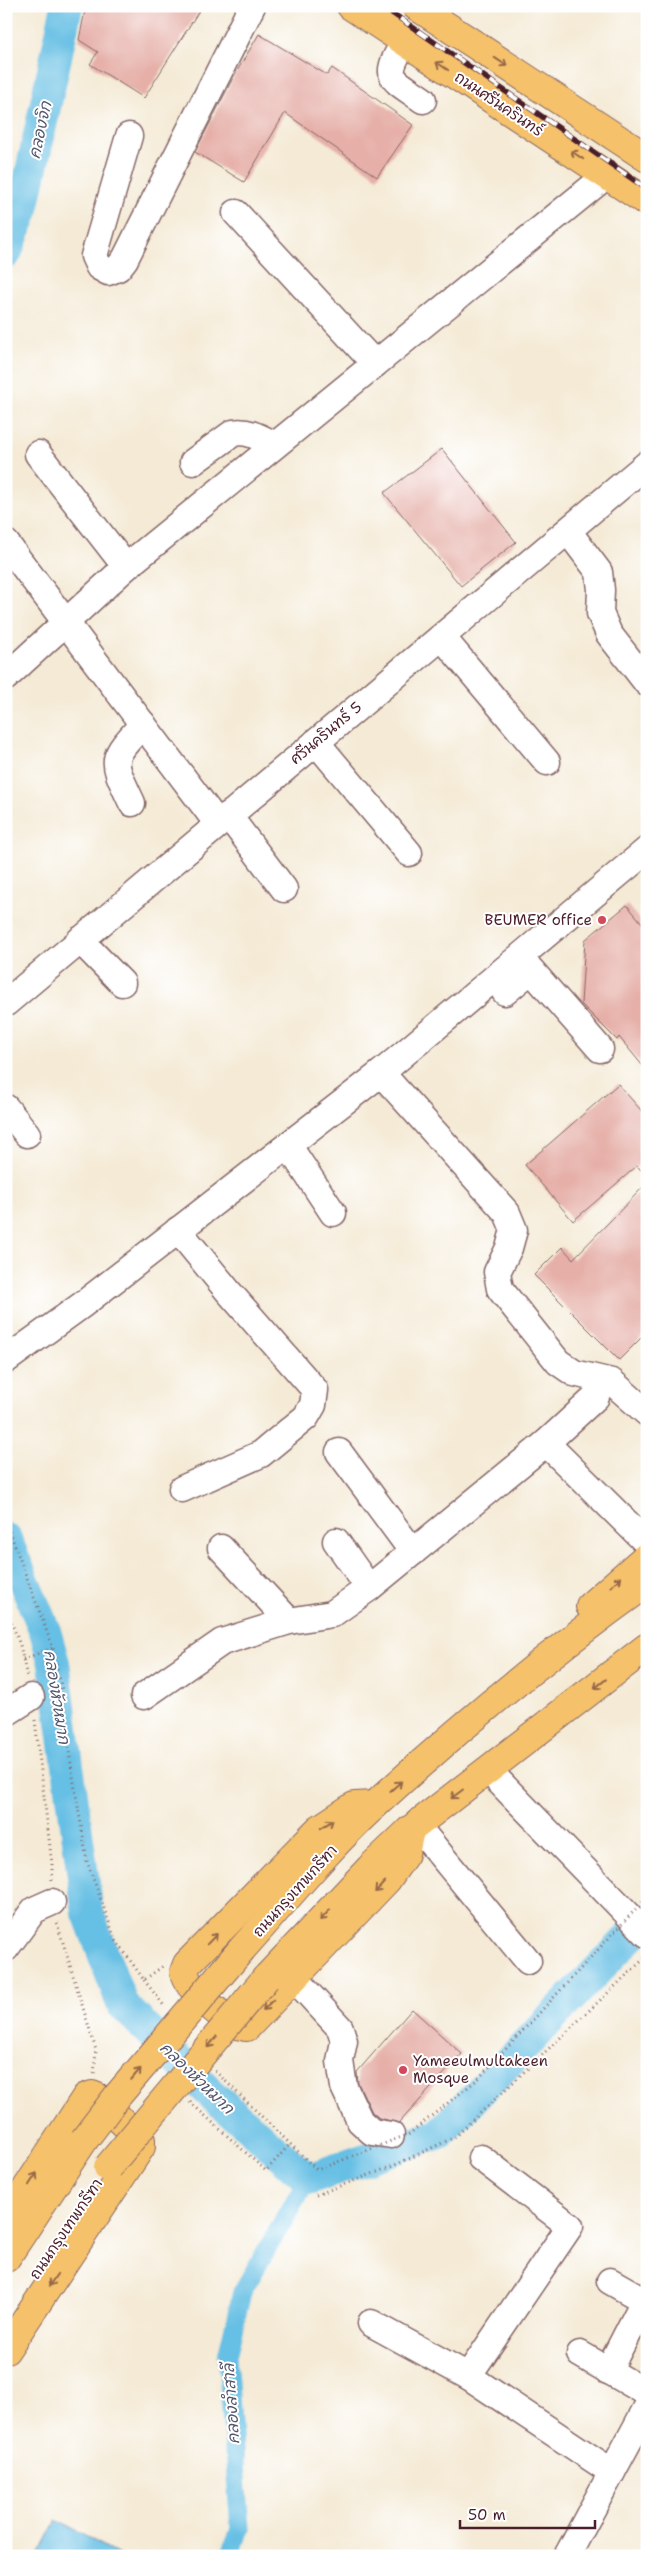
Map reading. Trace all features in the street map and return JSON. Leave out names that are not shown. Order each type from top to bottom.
[{"type":"main road","name":"ถนนศรีนครินทร์","points":[[351,6],[647,202]]},
{"type":"main road","points":[[416,6],[647,158]]},
{"type":"main road","points":[[519,1678],[572,1622],[647,1556]]},
{"type":"main road","name":"ถนนกรุงเทพกรีฑา","points":[[6,2258],[84,2140],[125,2087],[242,1949],[332,1848],[375,1804],[519,1678],[647,1583]]},
{"type":"main road","name":"ถนนกรุงเทพกรีฑา","points":[[6,2316],[108,2168],[146,2119],[266,1978],[370,1868],[413,1828],[644,1650]]},
{"type":"main road","points":[[375,1804],[354,1806],[319,1830],[187,1964],[184,1972],[188,1984],[214,2008],[241,2027],[247,2026],[387,1880],[405,1854],[413,1828]]},
{"type":"main road","points":[[6,2220],[86,2097],[92,2095],[97,2097],[137,2135],[141,2147],[6,2350]]},
{"type":"street","points":[[129,136],[94,256],[98,267],[108,272],[118,268],[125,259],[252,6]]},
{"type":"street","points":[[405,41],[392,63],[391,73],[393,80],[422,100]]},
{"type":"street","points":[[6,677],[126,567],[607,175]]},
{"type":"street","points":[[236,213],[375,364]]},
{"type":"street","points":[[193,462],[233,433],[254,434],[275,446]]},
{"type":"street","points":[[38,454],[126,567]]},
{"type":"street","name":"ศรีนครินทร์ 5","points":[[6,1003],[568,530],[643,477]]},
{"type":"street","points":[[568,530],[599,572],[601,590],[600,613],[609,634],[647,683]]},
{"type":"street","points":[[6,543],[143,724],[284,889]]},
{"type":"street","points":[[442,636],[547,762]]},
{"type":"street","points":[[132,804],[116,762],[118,750],[143,724]]},
{"type":"street","points":[[316,742],[409,853]]},
{"type":"street","points":[[387,1079],[647,850]]},
{"type":"street","points":[[80,940],[122,983]]},
{"type":"street","points":[[6,1360],[288,1145],[387,1079],[531,970],[600,1049]]},
{"type":"street","points":[[387,1079],[507,1213],[514,1230],[509,1248],[497,1272],[500,1289],[558,1362],[574,1373],[612,1382],[647,1413]]},
{"type":"street","points":[[6,1108],[27,1134]]},
{"type":"street","points":[[288,1145],[333,1213]]},
{"type":"street","points":[[178,1230],[228,1291],[315,1390],[313,1404],[306,1417],[261,1454],[182,1489]]},
{"type":"street","points":[[144,1696],[222,1642],[289,1621],[332,1614],[370,1588],[546,1443],[596,1397]]},
{"type":"street","points":[[546,1443],[647,1543]]},
{"type":"street","points":[[339,1452],[413,1552]]},
{"type":"street","points":[[336,1541],[370,1588]]},
{"type":"street","points":[[221,1548],[289,1621]]},
{"type":"street","points":[[6,1713],[31,1697]]},
{"type":"street","points":[[488,1770],[640,1927]]},
{"type":"street","points":[[413,1828],[528,1960]]},
{"type":"street","points":[[6,1948],[34,1910],[52,1902]]},
{"type":"street","points":[[294,1978],[340,2028],[344,2041],[340,2061],[344,2087],[360,2121],[372,2132],[391,2135]]},
{"type":"street","points":[[468,2376],[570,2226],[481,2158]]},
{"type":"street","points":[[608,2370],[646,2302],[610,2281]]},
{"type":"street","points":[[371,2323],[468,2376],[612,2472]]},
{"type":"street","points":[[580,2354],[647,2392]]},
{"type":"street","points":[[567,2556],[647,2407]]},
{"type":"path","points":[[6,1522],[53,1648],[62,1690],[66,1734],[87,1861],[115,1939],[167,2010]]},
{"type":"path","points":[[6,1608],[23,1659],[38,1733],[42,1793],[52,1864],[52,1910],[96,2050],[92,2095]]},
{"type":"path","points":[[23,1659],[53,1648]]},
{"type":"path","points":[[212,2069],[318,2170],[409,2134],[478,2080],[647,1897]]},
{"type":"path","points":[[316,2195],[393,2166],[455,2137],[647,1956]]},
{"type":"path","points":[[144,1980],[165,1963],[187,1964]]},
{"type":"path","points":[[184,2109],[190,2102],[266,2171],[290,2144]]},
{"type":"water","points":[[56,2520],[122,2556],[37,2556]]},
{"type":"building","points":[[86,6],[202,6],[144,98],[90,64],[98,52],[79,40]]},
{"type":"building","points":[[259,34],[327,75],[332,68],[413,125],[377,177],[285,113],[244,182],[195,152],[234,76]]},
{"type":"building","points":[[442,449],[516,542],[461,586],[384,493]]},
{"type":"building","points":[[627,905],[647,929],[647,1071],[619,1037],[617,1040],[581,1004],[585,940]]},
{"type":"building","points":[[618,1084],[647,1117],[647,1176],[637,1166],[573,1221],[525,1165]]},
{"type":"building","points":[[647,1183],[647,1332],[619,1360],[534,1275],[562,1247],[573,1259]]},
{"type":"building","name":"Yameeulmultakeen Mosque","points":[[412,2009],[462,2054],[399,2123],[379,2118],[372,2112],[358,2083],[357,2072]]},
{"type":"waterway","name":"คลองจิก","points":[[6,253],[22,213],[67,6]]},
{"type":"waterway","name":"คลองหัวหมาก","points":[[6,1539],[45,1631],[54,1663],[88,1913],[122,2004],[209,2092],[308,2179],[440,2133],[647,1919]]},
{"type":"waterway","name":"คลองลำสาลี","points":[[230,2556],[240,2529],[227,2356],[242,2292],[308,2179]]},
{"type":"railway","points":[[382,6],[647,189]]},
{"type":"place","name":"BEUMER office","points":[[602,920]]},
{"type":"place","name":"Yameeulmultakeen Mosque","points":[[403,2070]]}]
